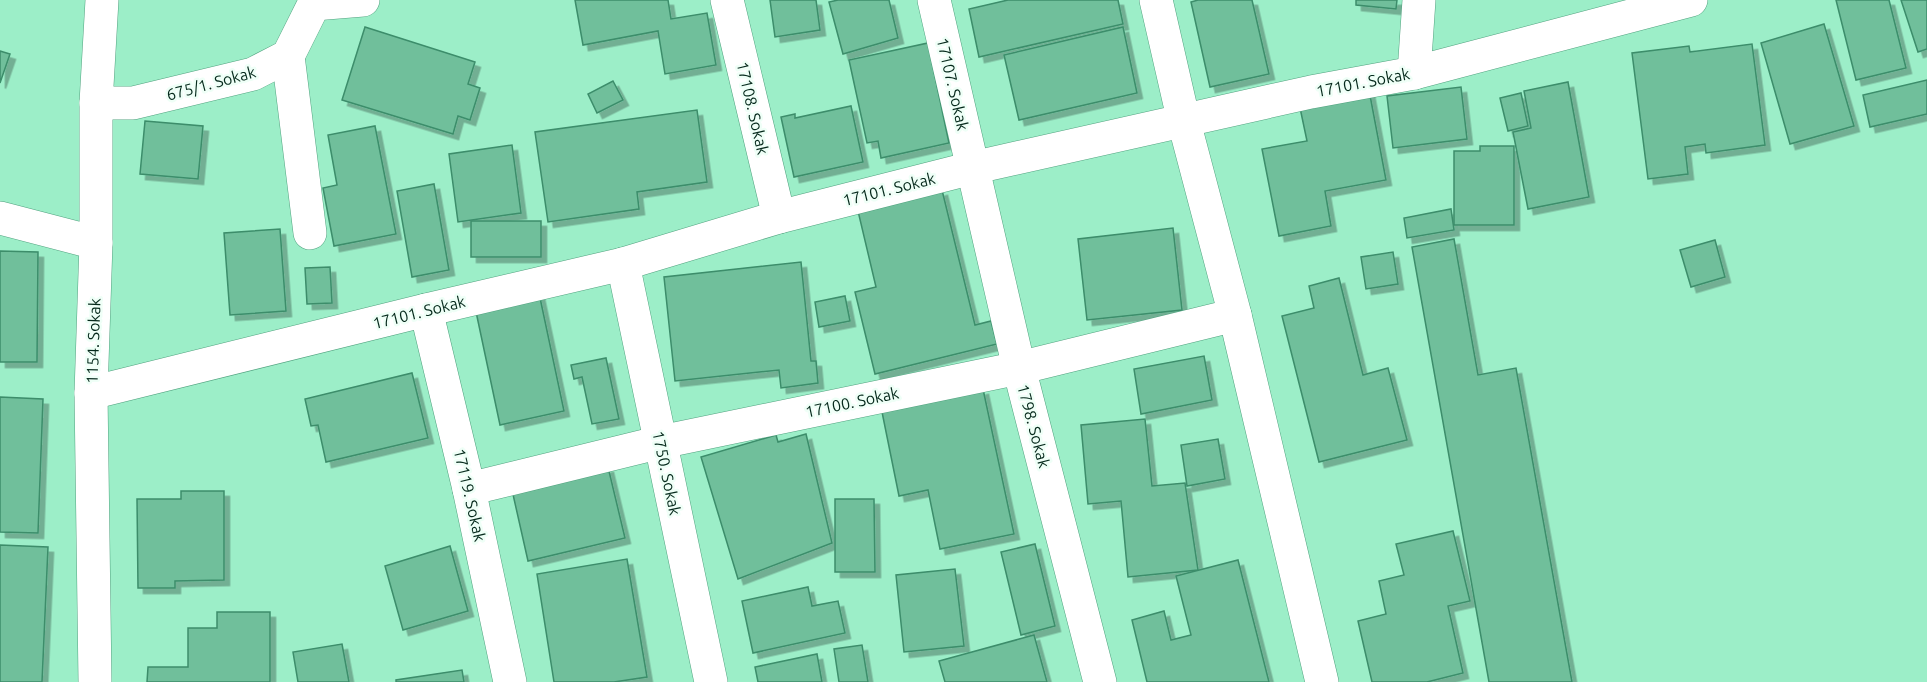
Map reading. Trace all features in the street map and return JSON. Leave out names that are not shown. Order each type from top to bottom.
[{"type":"street","name":"1154. Sokak","points":[[95,682],[91,393],[96,243],[96,103],[102,0]]},
{"type":"street","points":[[310,233],[288,56],[314,2],[363,0]]},
{"type":"street","name":"17108. Sokak","points":[[727,0],[779,217]]},
{"type":"street","name":"17107. Sokak","points":[[934,0],[972,168]]},
{"type":"street","points":[[1156,0],[1184,122],[1235,315],[1322,682]]},
{"type":"street","points":[[1414,73],[1419,0]]},
{"type":"street","name":"17101. Sokak","points":[[91,393],[623,264],[779,217],[972,168],[1311,92],[1414,73],[1691,0]]},
{"type":"street","name":"675/1. Sokak","points":[[96,103],[133,104],[252,74],[288,56]]},
{"type":"street","name":"1798. Sokak","points":[[972,168],[1018,368],[1100,682]]},
{"type":"street","points":[[0,218],[96,243]]},
{"type":"street","name":"1750. Sokak","points":[[623,264],[711,682]]},
{"type":"street","name":"17119. Sokak","points":[[426,310],[469,489],[510,682]]},
{"type":"street","name":"17100. Sokak","points":[[469,489],[661,442],[1018,368],[1235,315]]},
{"type":"building","points":[[575,0],[668,0],[671,19],[707,13],[716,65],[665,74],[658,31],[583,45]]},
{"type":"building","points":[[770,0],[816,0],[820,30],[775,37]]},
{"type":"building","points":[[889,0],[898,38],[843,54],[829,2]]},
{"type":"building","points":[[1008,0],[1118,0],[1123,24],[979,57],[969,9]]},
{"type":"building","points":[[1252,0],[1269,74],[1210,87],[1191,2]]},
{"type":"building","points":[[1356,0],[1397,0],[1396,9],[1356,5]]},
{"type":"building","points":[[1836,0],[1889,0],[1906,68],[1856,80]]},
{"type":"building","points":[[1901,0],[1927,0],[1927,49],[1918,52]]},
{"type":"building","points":[[1824,24],[1854,126],[1790,144],[1761,43]]},
{"type":"building","points":[[365,27],[475,62],[468,84],[480,88],[470,120],[458,116],[453,134],[342,100]]},
{"type":"building","points":[[1123,27],[1137,93],[1019,120],[1004,55]]},
{"type":"building","points":[[928,43],[949,143],[881,158],[878,141],[867,143],[849,60]]},
{"type":"building","points":[[1752,44],[1765,145],[1706,153],[1705,144],[1685,147],[1688,174],[1648,179],[1632,53],[1689,46],[1690,52]]},
{"type":"building","points":[[0,51],[10,54],[0,83]]},
{"type":"building","points":[[1927,80],[1927,114],[1870,127],[1863,95]]},
{"type":"building","points":[[613,81],[623,100],[597,113],[588,94]]},
{"type":"building","points":[[1568,82],[1589,197],[1528,209],[1513,132],[1531,128],[1524,91]]},
{"type":"building","points":[[1461,87],[1467,139],[1393,148],[1387,96]]},
{"type":"building","points":[[1369,90],[1386,180],[1325,191],[1331,226],[1279,236],[1262,149],[1307,141],[1299,103]]},
{"type":"building","points":[[1521,93],[1528,126],[1508,131],[1500,98]]},
{"type":"building","points":[[851,106],[863,162],[794,177],[781,117],[795,114],[795,118]]},
{"type":"building","points":[[697,110],[707,182],[637,192],[639,209],[548,222],[535,132]]},
{"type":"building","points":[[145,121],[203,126],[198,179],[140,174]]},
{"type":"building","points":[[375,126],[396,234],[334,246],[323,188],[337,185],[328,135]]},
{"type":"building","points":[[512,145],[521,213],[458,222],[449,154]]},
{"type":"building","points":[[1480,146],[1514,146],[1514,225],[1454,225],[1454,151],[1480,151]]},
{"type":"building","points":[[434,184],[449,270],[412,277],[397,191]]},
{"type":"building","points":[[942,190],[975,325],[991,321],[997,344],[875,374],[855,292],[876,287],[858,211]]},
{"type":"building","points":[[1451,209],[1454,230],[1407,238],[1404,218]]},
{"type":"building","points":[[471,221],[541,221],[541,257],[471,257]]},
{"type":"building","points":[[1173,228],[1182,310],[1087,320],[1078,239]]},
{"type":"building","points":[[280,229],[286,311],[230,315],[224,233]]},
{"type":"building","points":[[1454,239],[1478,375],[1516,368],[1572,682],[1489,682],[1412,247]]},
{"type":"building","points":[[1715,240],[1725,277],[1691,287],[1680,250]]},
{"type":"building","points":[[0,251],[38,252],[37,362],[0,362]]},
{"type":"building","points":[[1393,252],[1398,284],[1366,289],[1361,257]]},
{"type":"building","points":[[801,262],[811,361],[816,361],[818,383],[781,388],[779,370],[675,381],[664,277]]},
{"type":"building","points":[[330,267],[332,303],[307,304],[305,268]]},
{"type":"building","points":[[1339,278],[1363,375],[1388,368],[1407,440],[1319,462],[1282,316],[1314,308],[1309,286]]},
{"type":"building","points":[[539,293],[564,411],[500,425],[475,307]]},
{"type":"building","points":[[845,296],[850,321],[819,327],[815,302]]},
{"type":"building","points":[[1204,356],[1212,400],[1141,414],[1134,369]]},
{"type":"building","points":[[606,358],[619,419],[592,424],[582,377],[574,379],[571,365]]},
{"type":"building","points":[[412,373],[428,438],[326,462],[318,425],[311,426],[305,399]]},
{"type":"building","points":[[983,389],[1014,534],[940,549],[928,490],[899,496],[882,412]]},
{"type":"building","points":[[0,397],[43,399],[38,533],[0,532]]},
{"type":"building","points":[[1145,419],[1152,486],[1185,483],[1198,570],[1128,577],[1121,501],[1088,504],[1081,425]]},
{"type":"building","points":[[806,434],[832,543],[738,579],[701,457],[776,435],[778,442]]},
{"type":"building","points":[[1218,439],[1225,479],[1187,486],[1181,445]]},
{"type":"building","points":[[608,467],[625,538],[528,561],[512,490]]},
{"type":"building","points":[[181,491],[224,491],[224,580],[175,581],[175,588],[138,588],[137,499],[181,499]]},
{"type":"building","points":[[835,499],[874,499],[875,572],[835,572]]},
{"type":"building","points":[[1453,531],[1470,601],[1448,606],[1463,673],[1427,682],[1372,682],[1358,621],[1386,614],[1379,581],[1404,575],[1396,544]]},
{"type":"building","points":[[1035,544],[1055,626],[1021,635],[1001,552]]},
{"type":"building","points":[[0,545],[48,547],[42,682],[0,682]]},
{"type":"building","points":[[450,546],[468,611],[403,630],[385,566]]},
{"type":"building","points":[[627,559],[647,677],[614,682],[554,682],[537,574]]},
{"type":"building","points":[[1238,560],[1269,682],[1147,682],[1132,620],[1164,611],[1171,640],[1191,635],[1176,576]]},
{"type":"building","points":[[955,569],[964,646],[904,652],[896,575]]},
{"type":"building","points":[[808,587],[812,606],[838,601],[845,633],[753,653],[742,601]]},
{"type":"building","points":[[217,612],[270,612],[270,682],[147,682],[148,667],[188,667],[188,628],[217,628]]},
{"type":"building","points":[[1034,635],[1047,682],[945,682],[939,661]]},
{"type":"building","points":[[342,644],[349,682],[298,682],[293,652]]},
{"type":"building","points":[[862,645],[868,682],[839,682],[834,649]]},
{"type":"building","points":[[817,654],[822,682],[758,682],[755,667]]},
{"type":"building","points":[[462,670],[464,682],[396,682],[396,680]]}]
